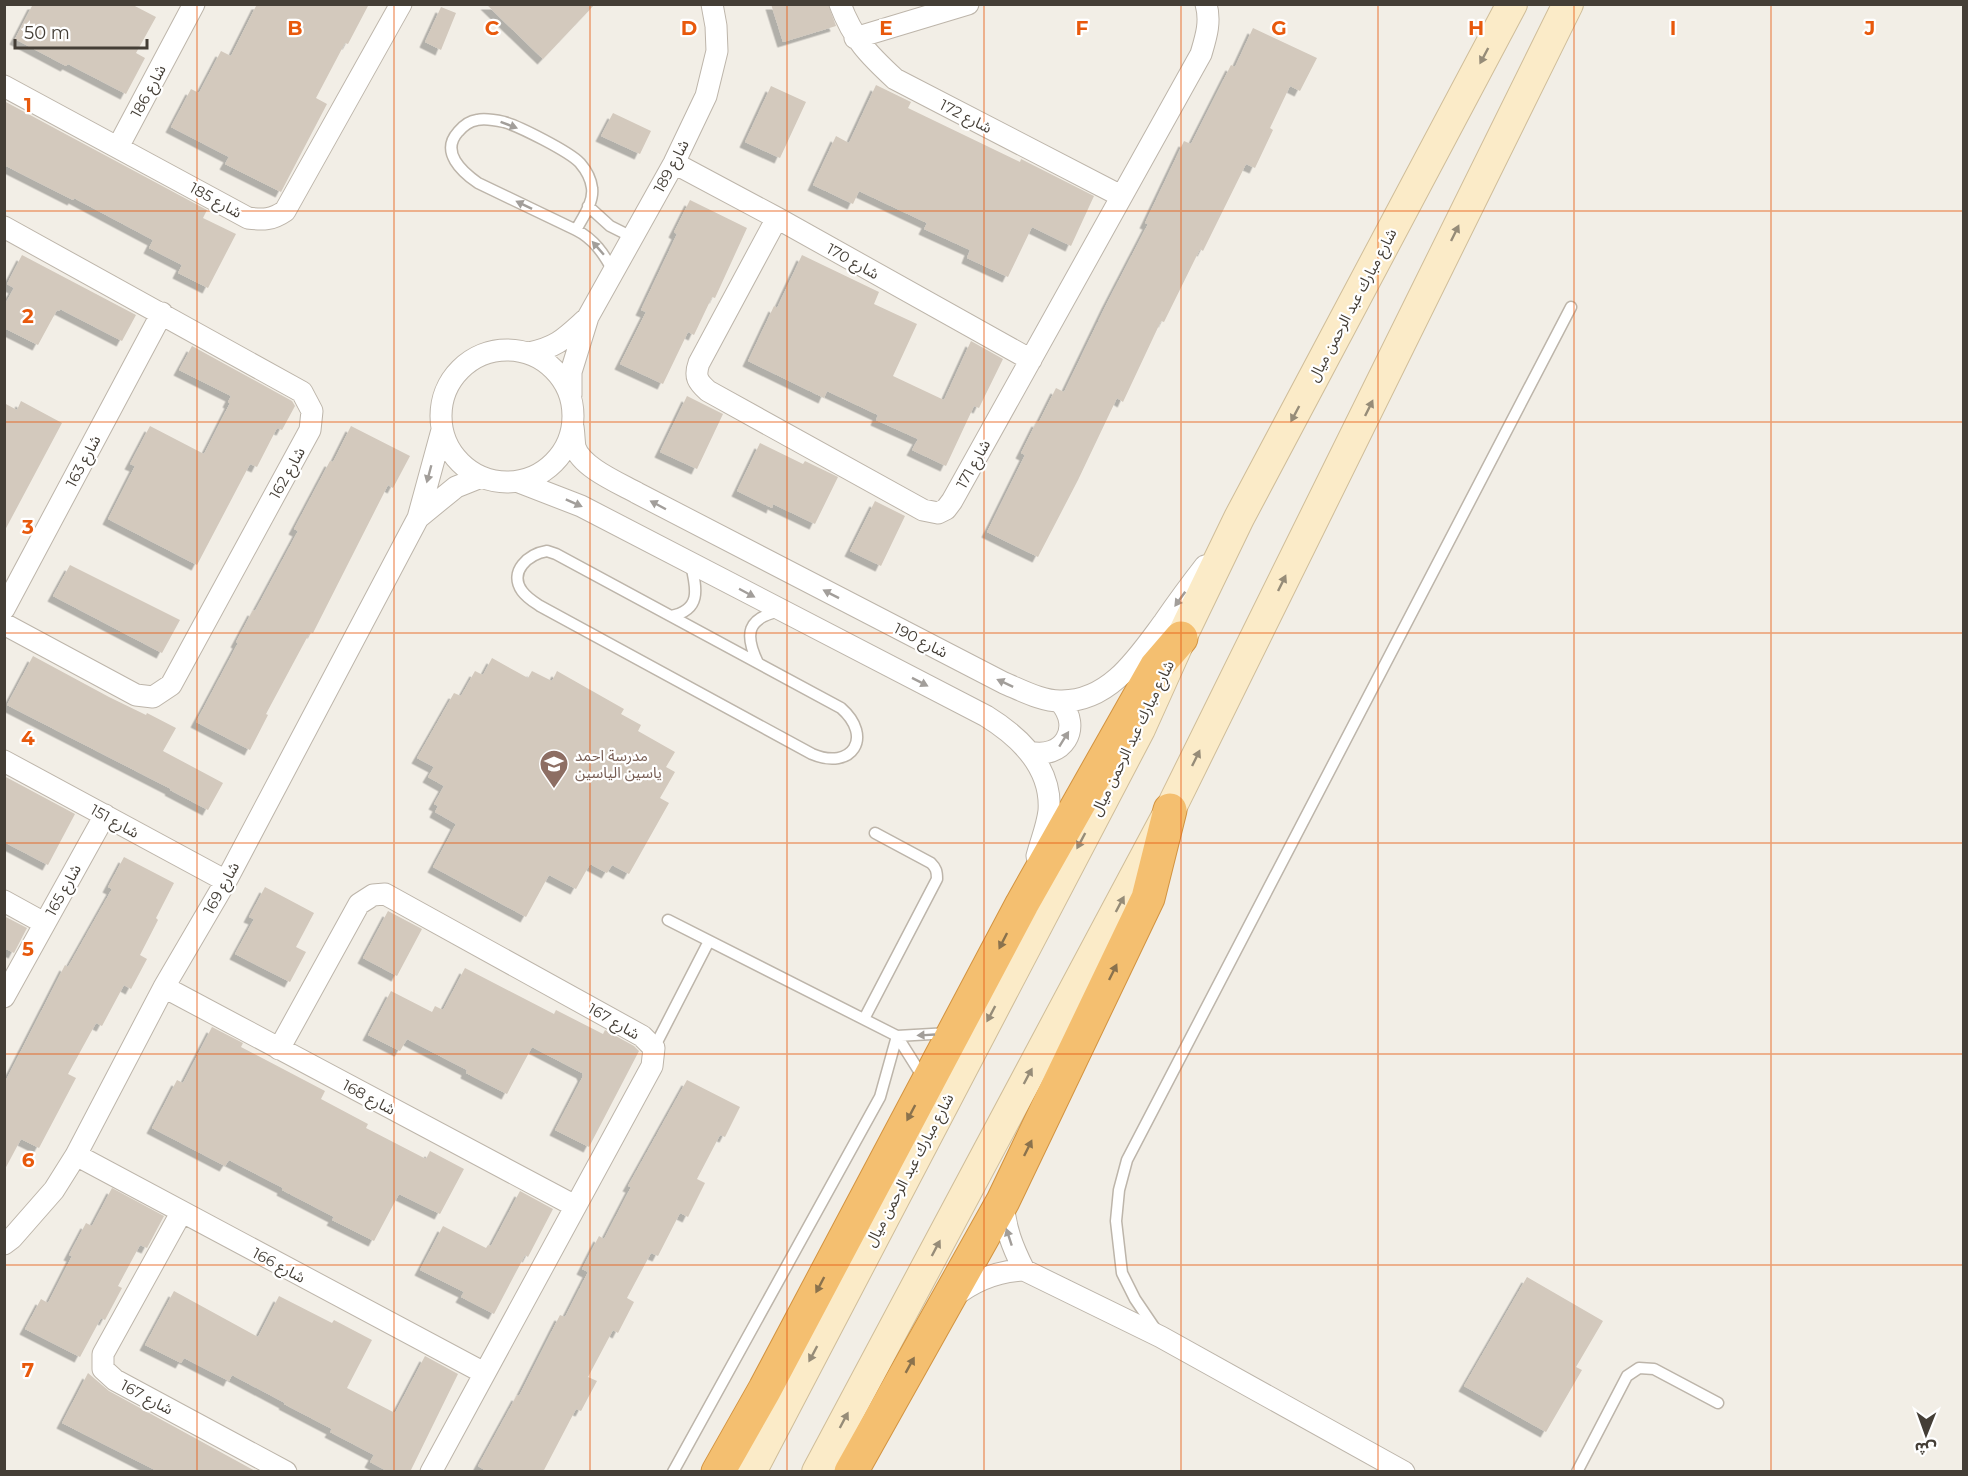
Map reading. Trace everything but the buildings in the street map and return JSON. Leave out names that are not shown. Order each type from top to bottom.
[{"type":"highway","points":[[718,1472],[765,1389],[1022,904],[1155,667],[1181,638]]},
{"type":"highway","points":[[851,1472],[1003,1201],[1148,898],[1170,810]]},
{"type":"main road","name":"شارع مبارك عبد الرحمن ميال","points":[[751,1472],[1140,729],[1239,518],[1512,4]]},
{"type":"main road","points":[[817,1472],[1170,810],[1568,4]]},
{"type":"street","name":"شارع 186","points":[[118,147],[194,4]]},
{"type":"street","name":"شارع 185","points":[[4,86],[248,218],[264,220],[276,217],[285,211],[400,4]]},
{"type":"street","name":"شارع 189","points":[[571,395],[571,372],[588,317],[674,163],[706,96],[717,51],[716,26],[711,4]]},
{"type":"street","name":"شارع 172","points":[[840,4],[855,38],[870,56],[895,79],[1122,196]]},
{"type":"street","points":[[855,38],[968,4]]},
{"type":"street","name":"شارع 171","points":[[777,218],[699,363],[697,380],[718,397],[923,510],[938,513],[946,509],[952,501],[1201,54],[1208,32],[1206,4]]},
{"type":"street","name":"شارع 170","points":[[674,163],[1031,360]]},
{"type":"street","name":"شارع 162","points":[[4,227],[302,392],[312,411],[310,430],[171,685],[153,697],[136,695],[4,624]]},
{"type":"street","name":"شارع 163","points":[[4,609],[162,313]]},
{"type":"street","name":"شارع 189","points":[[529,353],[545,350],[561,342],[588,317]]},
{"type":"street","points":[[509,349],[529,353],[547,362],[562,377],[571,395],[574,411],[573,427],[567,447],[555,463],[538,475],[519,482],[500,482],[481,477],[463,466],[449,450],[442,430],[441,410],[445,391],[456,374],[471,360],[489,352],[509,349]]},
{"type":"street","name":"شارع 190","points":[[573,427],[576,448],[597,471],[1004,683],[1060,702]]},
{"type":"street","name":"شارع 169","points":[[4,1244],[54,1190],[76,1155],[164,987],[226,881],[418,518],[442,430]]},
{"type":"street","name":"شارع 169","points":[[418,518],[456,487],[481,477]]},
{"type":"street","points":[[519,482],[581,506],[986,716],[1010,732],[1029,752],[1045,779],[1048,794],[1049,810],[1046,825],[1022,904]]},
{"type":"street","points":[[1060,702],[1077,699],[1107,687],[1131,666],[1239,518]]},
{"type":"street","points":[[1029,752],[1039,754],[1056,750],[1069,736],[1070,717],[1060,702]]},
{"type":"street","name":"شارع 151","points":[[4,761],[226,881]]},
{"type":"street","name":"شارع 165","points":[[4,997],[105,815]]},
{"type":"street","name":"شارع 167","points":[[279,1049],[359,904],[373,895],[385,894],[642,1036],[654,1048],[652,1066],[430,1472]]},
{"type":"street","points":[[4,901],[44,923]]},
{"type":"street","name":"شارع 168","points":[[164,987],[575,1206]]},
{"type":"street","name":"شارع 166","points":[[76,1155],[484,1373]]},
{"type":"street","points":[[1003,1201],[1005,1224],[1024,1270]]},
{"type":"street","name":"شارع 167","points":[[181,1213],[103,1354],[104,1369],[115,1380],[286,1472]]},
{"type":"street","points":[[944,1304],[965,1288],[991,1275],[1011,1270],[1024,1270],[1161,1337],[1404,1472]]},
{"type":"lane","points":[[576,230],[588,206],[592,189],[589,176],[568,153],[506,122],[487,119],[474,120],[461,129],[451,142],[456,164],[465,174],[478,183],[576,230],[595,244],[613,272]]},
{"type":"lane","points":[[588,206],[610,226],[632,237]]},
{"type":"lane","points":[[1161,1337],[1122,1273],[1116,1221],[1119,1190],[1126,1160],[1571,307]]},
{"type":"lane","points":[[547,551],[671,616],[841,708],[855,724],[858,735],[856,746],[843,757],[833,759],[823,759],[812,754],[540,606],[520,589],[518,577],[520,566],[537,553],[547,551]]},
{"type":"lane","points":[[671,616],[684,613],[691,607],[696,595],[691,564]]},
{"type":"lane","points":[[758,663],[752,650],[751,627],[759,618],[781,611]]},
{"type":"lane","points":[[864,1019],[937,879],[936,868],[931,863],[875,833]]},
{"type":"lane","points":[[668,920],[897,1036],[954,1033]]},
{"type":"lane","points":[[654,1048],[709,941]]},
{"type":"lane","points":[[897,1036],[927,1084]]},
{"type":"lane","points":[[673,1472],[880,1097],[897,1036]]},
{"type":"lane","points":[[1577,1472],[1627,1377],[1640,1368],[1654,1369],[1718,1403]]},
{"type":"place","name":"مدرسة احمد ياسين الياسين","points":[[554,790]]}]
